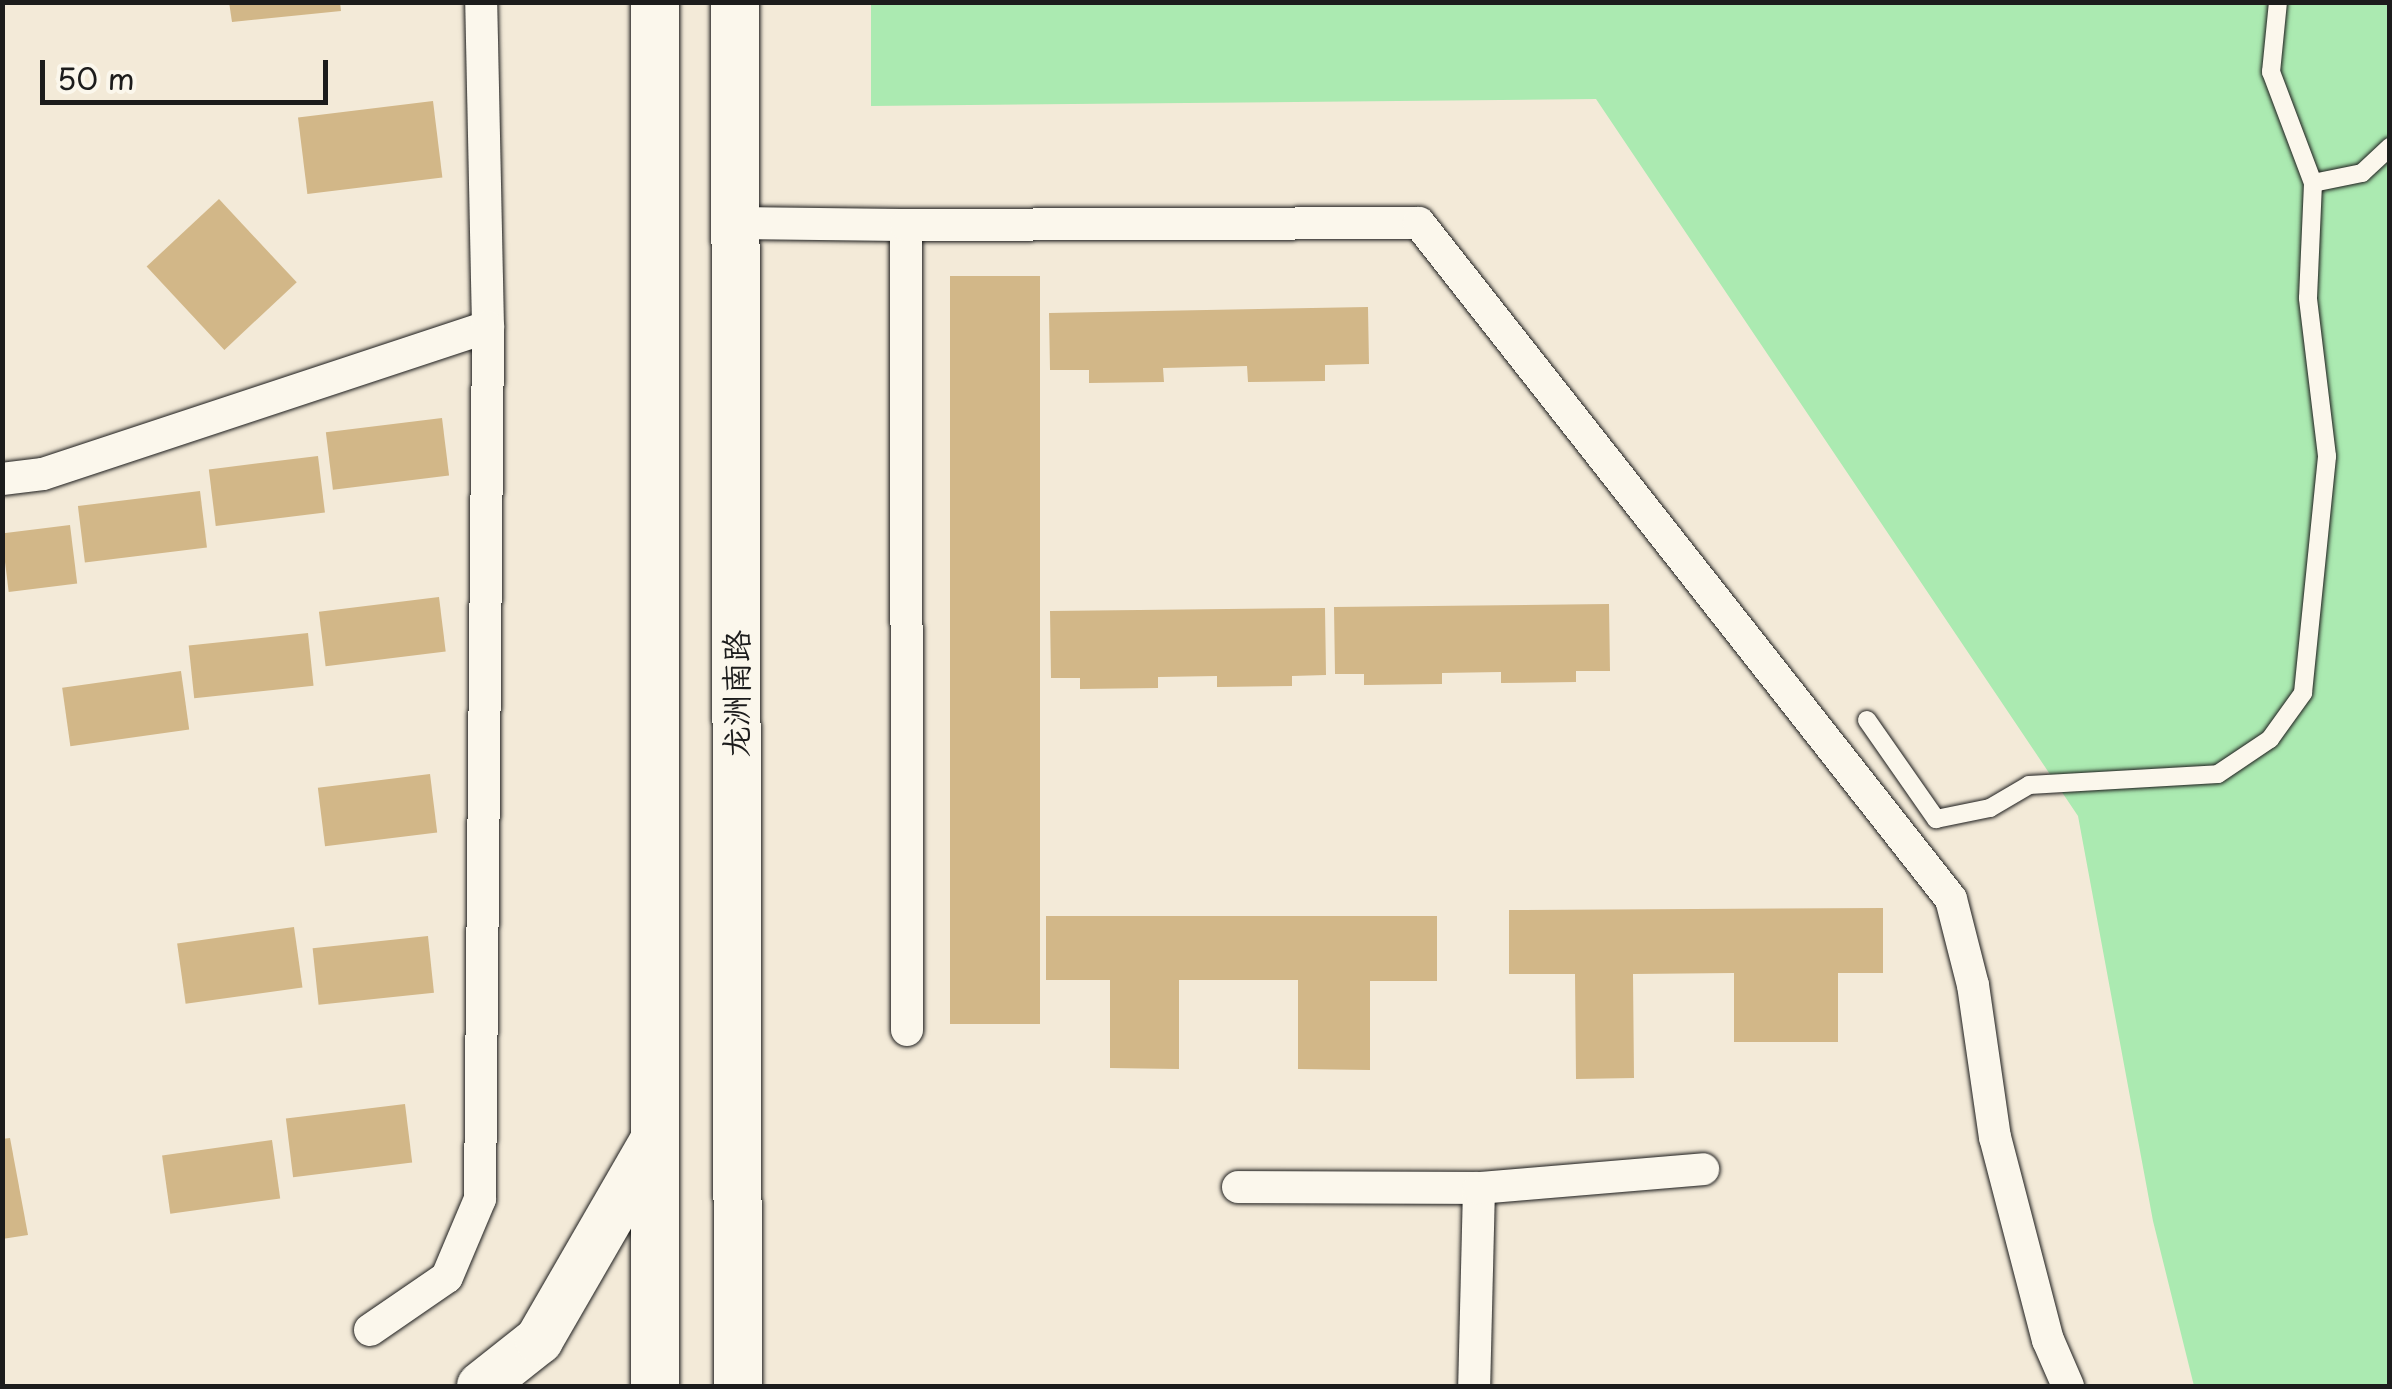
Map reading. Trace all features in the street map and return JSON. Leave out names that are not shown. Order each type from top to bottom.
[{"type":"main road","points":[[654,1386],[658,1133],[655,2]]},
{"type":"main road","name":"龙洲南路","points":[[735,2],[732,223],[738,1386]]},
{"type":"main road","points":[[481,1386],[539,1340],[658,1133]]},
{"type":"street","points":[[370,1330],[447,1277],[480,1199],[488,327],[481,2]]},
{"type":"street","points":[[732,223],[1419,223],[1951,899],[1973,984],[1995,1137],[2048,1340],[2068,1386]]},
{"type":"street","points":[[906,225],[907,1030]]},
{"type":"street","points":[[2,479],[44,474],[488,327]]},
{"type":"street","points":[[1238,1187],[1479,1188],[1703,1169]]},
{"type":"street","points":[[1474,1386],[1479,1188]]},
{"type":"lane","points":[[1868,720],[1936,819],[1990,808],[2028,785],[2218,774],[2270,738],[2302,693],[2327,456],[2308,298],[2313,183],[2270,72],[2278,2]]},
{"type":"lane","points":[[2313,183],[2362,173],[2390,147]]},
{"type":"green space","points":[[871,3],[2389,3],[2389,1386],[2194,1386],[2153,1221],[2078,816],[1596,99],[871,106]]},
{"type":"building","points":[[229,2],[340,2],[341,11],[232,22]]},
{"type":"building","points":[[433,101],[442,177],[307,194],[298,118]]},
{"type":"building","points":[[219,199],[297,282],[224,350],[147,267]]},
{"type":"building","points":[[950,276],[1040,276],[1040,1024],[950,1024]]},
{"type":"building","points":[[1368,307],[1369,364],[1325,365],[1325,381],[1248,382],[1247,366],[1163,368],[1164,382],[1089,383],[1089,370],[1050,370],[1049,313]]},
{"type":"building","points":[[442,418],[449,476],[333,490],[326,432]]},
{"type":"building","points":[[318,456],[325,513],[216,526],[209,469]]},
{"type":"building","points":[[200,491],[207,548],[85,563],[78,506]]},
{"type":"building","points":[[70,525],[77,584],[9,592],[2,533]]},
{"type":"building","points":[[439,597],[446,652],[326,666],[319,612]]},
{"type":"building","points":[[1609,604],[1610,671],[1576,671],[1576,682],[1501,683],[1501,672],[1442,673],[1442,684],[1364,685],[1364,674],[1335,674],[1334,607]]},
{"type":"building","points":[[1325,608],[1326,675],[1292,676],[1292,686],[1217,687],[1217,676],[1158,677],[1158,688],[1080,689],[1080,678],[1051,678],[1050,611]]},
{"type":"building","points":[[308,633],[314,686],[194,698],[189,646]]},
{"type":"building","points":[[181,671],[189,729],[70,746],[62,688]]},
{"type":"building","points":[[430,774],[437,833],[325,846],[318,788]]},
{"type":"building","points":[[1883,908],[1883,973],[1838,973],[1838,1042],[1734,1042],[1734,973],[1633,974],[1634,1078],[1576,1079],[1575,974],[1509,974],[1509,910]]},
{"type":"building","points":[[1046,916],[1437,916],[1437,981],[1370,981],[1370,1070],[1298,1069],[1298,980],[1179,980],[1179,1069],[1110,1068],[1110,980],[1046,980]]},
{"type":"building","points":[[294,927],[302,987],[186,1004],[177,943]]},
{"type":"building","points":[[428,936],[434,993],[319,1005],[313,948]]},
{"type":"building","points":[[405,1104],[412,1163],[293,1177],[286,1119]]},
{"type":"building","points":[[10,1138],[28,1235],[2,1239],[2,1139]]},
{"type":"building","points":[[272,1140],[280,1198],[170,1214],[162,1155]]}]
